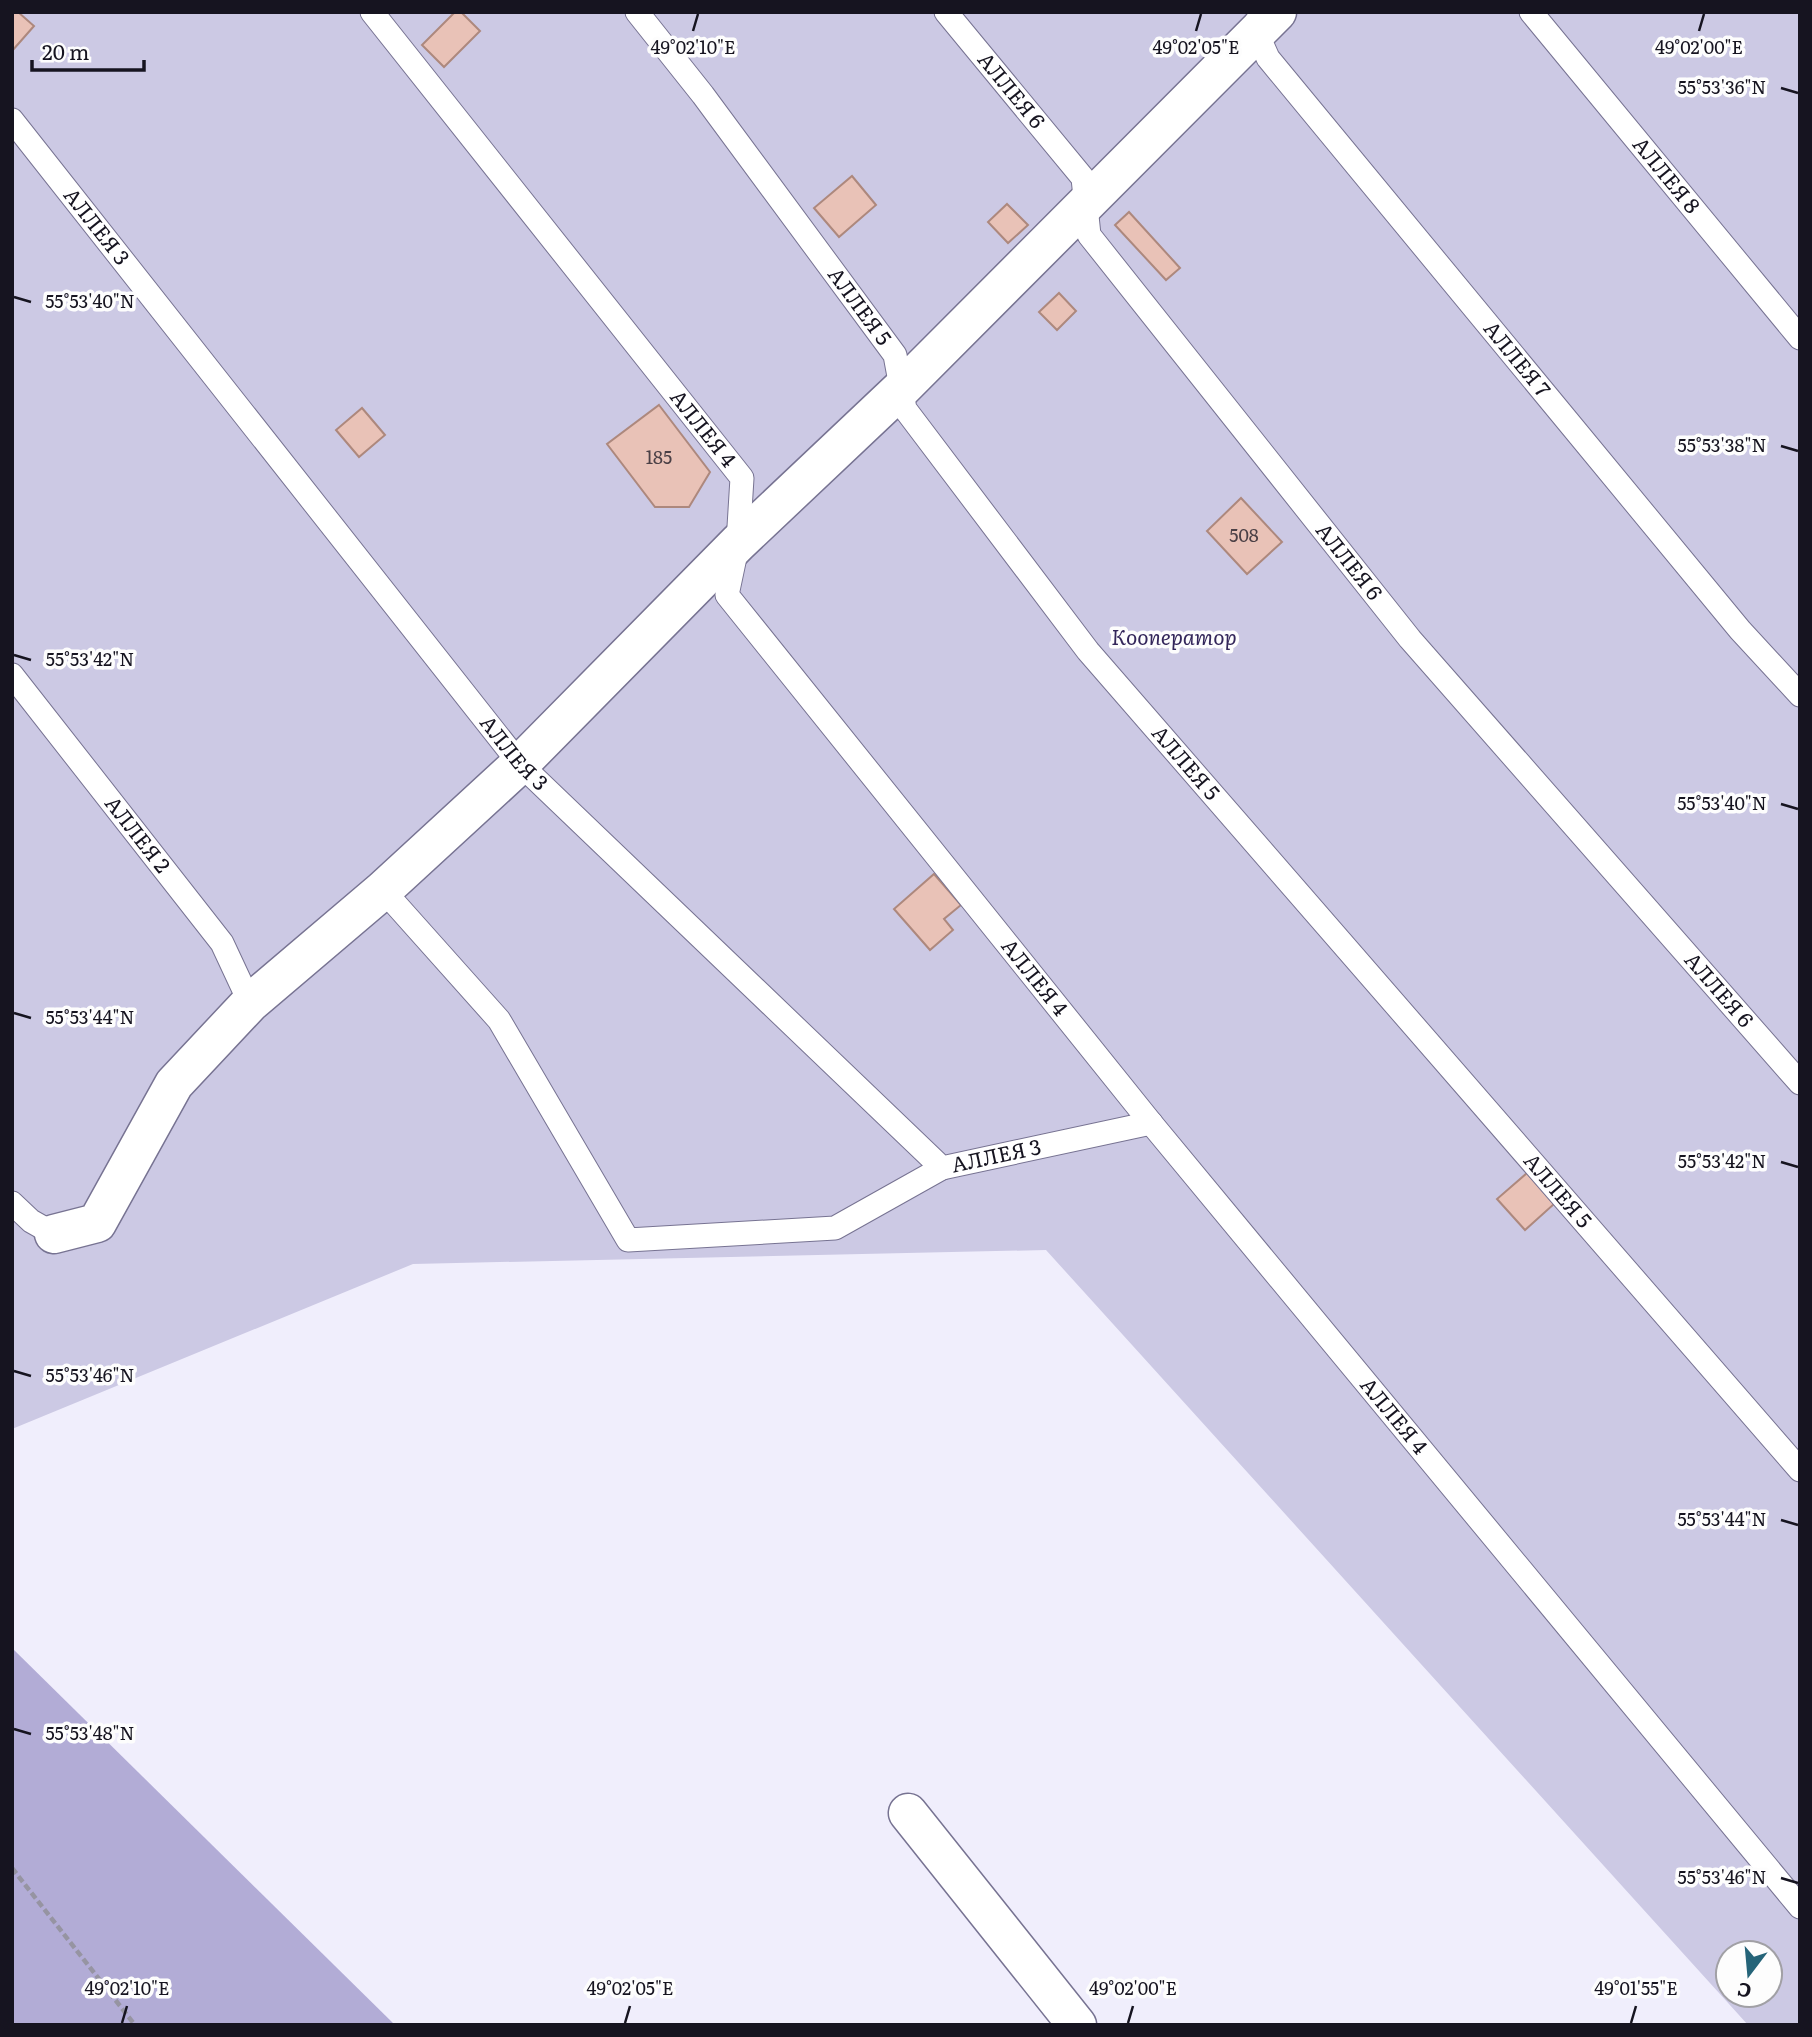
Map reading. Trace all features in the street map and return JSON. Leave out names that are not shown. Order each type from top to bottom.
[{"type":"street","points":[[54,1234],[97,1223],[174,1084],[250,1003],[383,890],[520,764],[738,543],[901,389],[1086,204],[1263,19]]},
{"type":"street","points":[[908,1813],[1077,2025]]},
{"type":"lane","name":"АЛЛЕЯ 4","points":[[372,12],[742,478],[738,543],[727,595],[1151,1123],[1800,1907]]},
{"type":"lane","name":"АЛЛЕЯ 5","points":[[637,12],[703,95],[895,355],[905,409],[1087,651],[1800,1470]]},
{"type":"lane","name":"АЛЛЕЯ 6","points":[[946,12],[1083,178],[1089,235],[1410,639],[1800,1083]]},
{"type":"lane","name":"АЛЛЕЯ 8","points":[[1531,12],[1800,338]]},
{"type":"lane","name":"АЛЛЕЯ 7","points":[[1263,19],[1268,58],[1740,630],[1800,695]]},
{"type":"lane","name":"АЛЛЕЯ 3","points":[[12,120],[520,764],[942,1168],[1151,1123]]},
{"type":"lane","name":"АЛЛЕЯ 2","points":[[12,675],[222,943],[250,1003]]},
{"type":"lane","points":[[383,890],[499,1020],[628,1240],[835,1228],[942,1168]]},
{"type":"lane","points":[[12,1203],[31,1221],[54,1234]]},
{"type":"path","points":[[12,1868],[135,2025]]},
{"type":"green space","name":"Кооператор","points":[[12,12],[1800,12],[1800,2025],[1748,2025],[1734,2009],[1784,2009],[1784,1939],[1714,1939],[1714,1987],[1046,1250],[413,1264],[12,1429]]},
{"type":"shaded area","points":[[12,1648],[395,2025],[12,2025]]},
{"type":"building","points":[[12,12],[18,12],[34,26],[12,51]]},
{"type":"building","points":[[455,12],[461,12],[480,31],[444,67],[422,45]]},
{"type":"building","points":[[852,176],[876,205],[839,237],[814,208]]},
{"type":"building","points":[[1007,204],[1028,225],[1008,243],[988,222]]},
{"type":"building","points":[[1129,212],[1180,268],[1166,280],[1115,225]]},
{"type":"building","points":[[1059,293],[1076,311],[1057,330],[1039,312]]},
{"type":"building","points":[[659,405],[710,472],[689,507],[655,507],[607,444]]},
{"type":"building","points":[[362,408],[385,435],[359,457],[336,430]]},
{"type":"building","points":[[1241,498],[1282,542],[1247,574],[1207,531]]},
{"type":"building","points":[[934,874],[961,905],[944,919],[953,930],[930,950],[894,909]]},
{"type":"building","points":[[1527,1173],[1554,1204],[1525,1230],[1497,1199]]}]
